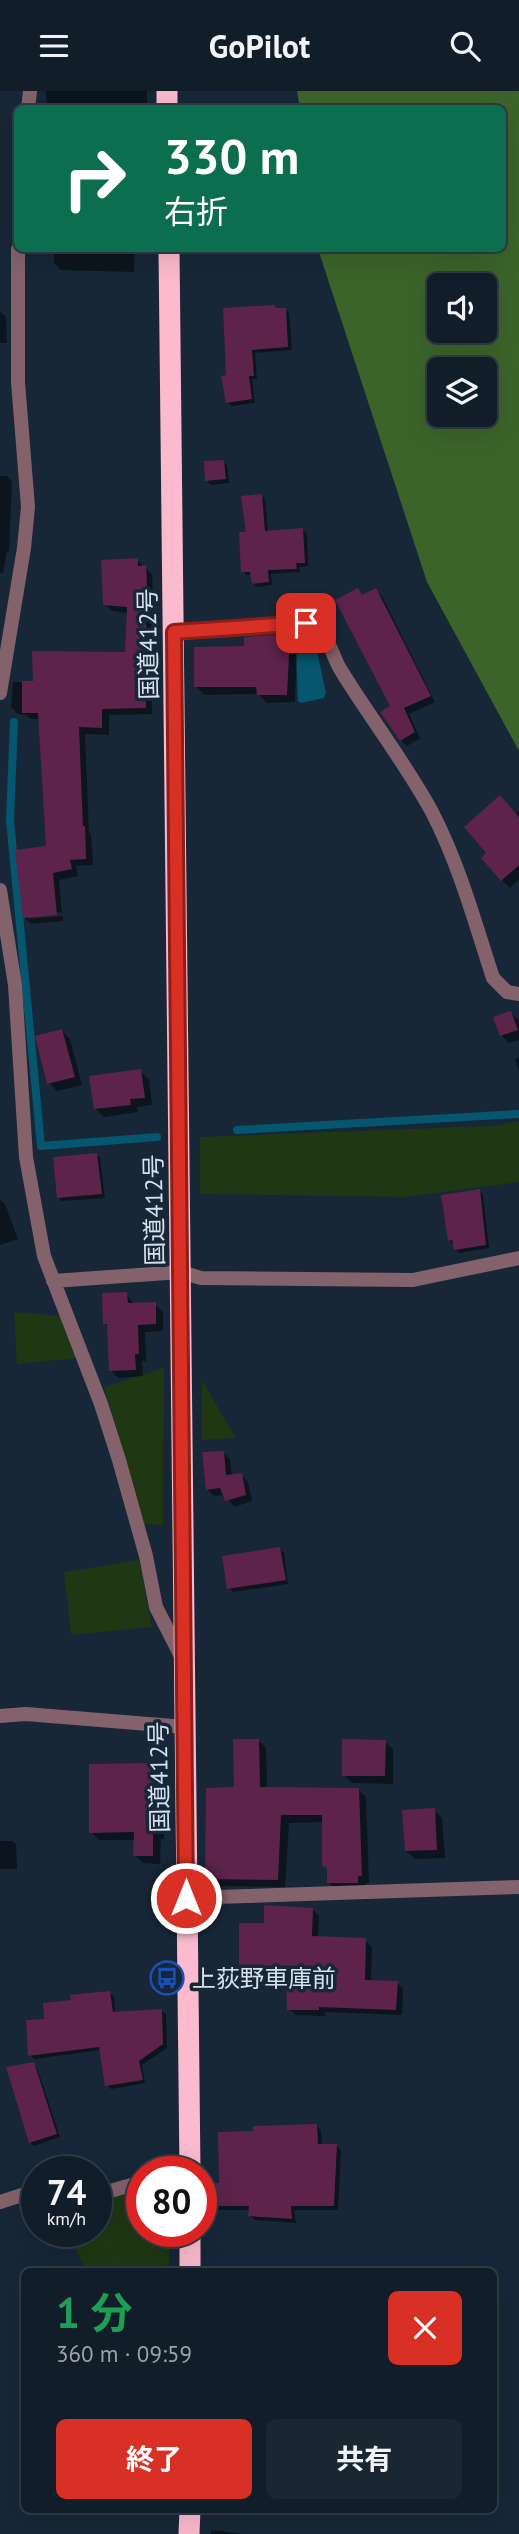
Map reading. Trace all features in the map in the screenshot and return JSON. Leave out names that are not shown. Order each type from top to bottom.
[{"type":"highway","name":"国道412号","points":[[169,252],[190,2156]]},
{"type":"highway","points":[[190,2247],[190,2268]]},
{"type":"highway","points":[[189,2534],[190,2513]]},
{"type":"street","points":[[0,693],[4,635],[24,548],[28,507],[21,430],[16,284],[18,252]]},
{"type":"street","points":[[0,283],[16,284]]},
{"type":"street","points":[[174,632],[306,623],[316,625],[322,631],[340,669],[432,812],[456,867],[493,978],[507,992],[519,994]]},
{"type":"street","points":[[0,890],[15,985],[26,1157],[44,1256],[101,1404],[119,1460],[146,1556],[156,1607],[184,1663]]},
{"type":"street","points":[[53,1281],[181,1272],[201,1278],[413,1280],[519,1258]]},
{"type":"street","points":[[0,1716],[26,1714],[184,1727]]},
{"type":"street","points":[[186,1898],[519,1887]]},
{"type":"street","points":[[0,2202],[21,2196]]},
{"type":"green space","points":[[297,91],[519,91],[519,751],[427,582],[319,252],[506,252],[506,105],[299,105]]},
{"type":"green space","points":[[519,1121],[519,1182],[404,1197],[200,1194],[200,1137],[493,1126]]},
{"type":"green space","points":[[14,1312],[60,1316],[76,1358],[17,1364]]},
{"type":"green space","points":[[164,1368],[163,1525],[144,1524],[104,1387]]},
{"type":"green space","points":[[202,1380],[236,1438],[202,1440]]},
{"type":"green space","points":[[139,1560],[152,1627],[71,1635],[64,1572]]},
{"type":"green space","points":[[126,2193],[126,2247],[169,2247],[169,2268],[85,2268],[75,2247],[112,2247],[112,2197]]},
{"type":"water","points":[[295,630],[305,631],[314,637],[326,693],[324,698],[301,703],[298,701]]},
{"type":"building","points":[[275,305],[275,308],[286,308],[288,347],[252,350],[254,376],[249,376],[252,399],[226,403],[221,376],[226,375],[223,308]]},
{"type":"building","points":[[224,460],[226,479],[205,481],[204,461]]},
{"type":"building","points":[[262,494],[265,531],[303,528],[305,563],[296,563],[297,569],[268,570],[269,582],[252,584],[250,572],[241,572],[239,532],[246,532],[241,496]]},
{"type":"building","points":[[138,558],[138,566],[146,565],[149,622],[146,622],[146,708],[102,709],[102,728],[79,727],[86,859],[70,860],[72,869],[53,873],[57,915],[23,918],[15,850],[46,846],[38,713],[22,713],[22,681],[33,681],[32,651],[125,652],[127,607],[103,605],[101,560]]},
{"type":"building","points":[[358,588],[362,595],[376,588],[431,696],[404,708],[415,732],[400,741],[380,712],[390,706],[335,600]]},
{"type":"building","points":[[290,634],[287,695],[257,695],[256,687],[194,687],[194,647],[244,646],[244,637]]},
{"type":"building","points":[[500,795],[519,817],[519,865],[501,881],[481,858],[486,853],[464,827]]},
{"type":"building","points":[[511,1011],[518,1030],[500,1036],[493,1017]]},
{"type":"building","points":[[62,1029],[75,1077],[47,1084],[35,1036]]},
{"type":"building","points":[[141,1069],[145,1098],[130,1099],[131,1105],[94,1109],[89,1076]]},
{"type":"building","points":[[97,1153],[102,1194],[57,1198],[53,1157]]},
{"type":"building","points":[[480,1189],[486,1245],[454,1250],[452,1240],[448,1241],[441,1195]]},
{"type":"building","points":[[127,1292],[128,1303],[156,1302],[156,1324],[138,1325],[139,1354],[135,1354],[136,1370],[109,1371],[107,1324],[103,1324],[102,1293]]},
{"type":"building","points":[[224,1451],[226,1475],[242,1473],[246,1495],[225,1501],[220,1488],[206,1490],[202,1452]]},
{"type":"building","points":[[280,1547],[286,1580],[227,1589],[222,1556]]},
{"type":"building","points":[[233,1739],[259,1739],[260,1787],[359,1788],[362,1876],[358,1876],[358,1883],[327,1883],[327,1868],[322,1866],[322,1815],[281,1815],[278,1880],[205,1879],[206,1788],[234,1787]]},
{"type":"building","points":[[342,1739],[386,1740],[385,1776],[342,1776]]},
{"type":"building","points":[[156,1763],[156,1832],[153,1832],[153,1856],[133,1856],[134,1832],[89,1833],[89,1764]]},
{"type":"building","points":[[435,1808],[437,1850],[405,1851],[402,1810]]},
{"type":"building","points":[[264,1905],[313,1908],[312,1936],[366,1938],[365,1980],[398,1981],[396,2010],[319,2007],[319,2010],[287,2010],[286,1975],[239,1971],[239,1923],[264,1923]]},
{"type":"building","points":[[110,1991],[113,2012],[162,2009],[163,2044],[139,2061],[143,2080],[105,2086],[99,2047],[28,2056],[26,2020],[44,2019],[43,2003],[71,2000],[70,1995]]},
{"type":"building","points":[[34,2062],[57,2134],[29,2143],[6,2067]]},
{"type":"building","points":[[317,2124],[318,2144],[337,2144],[334,2206],[291,2206],[292,2219],[248,2216],[249,2206],[217,2206],[218,2132],[253,2131],[253,2126]]},
{"type":"waterway","points":[[14,722],[10,820],[41,1146],[157,1137]]},
{"type":"waterway","points":[[237,1130],[519,1114]]},
{"type":"place","name":"上荻野車庫前","points":[[167,1978]]},
{"type":"route","points":[[186,1898],[174,632],[306,623]]}]
